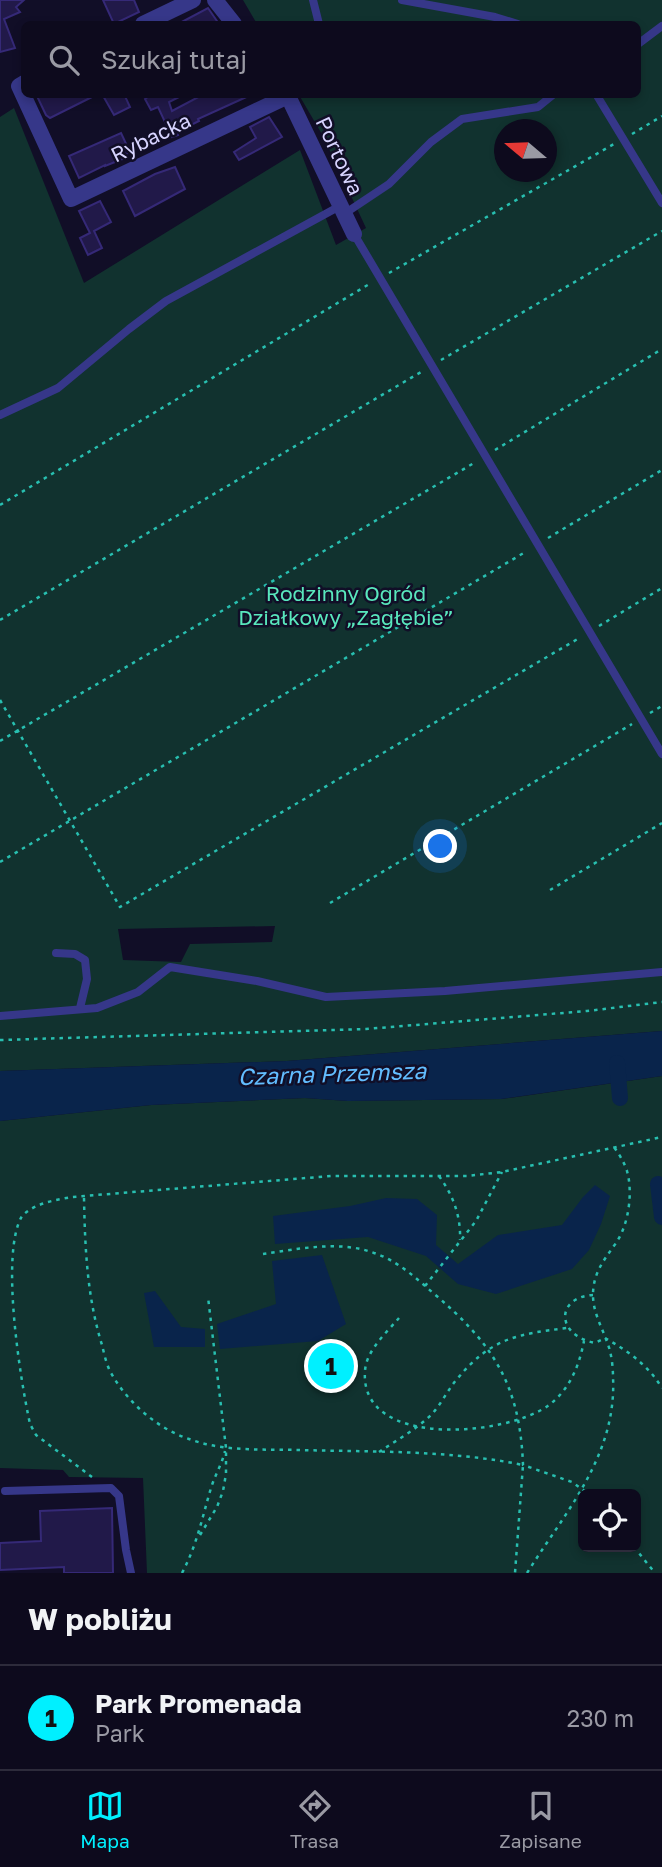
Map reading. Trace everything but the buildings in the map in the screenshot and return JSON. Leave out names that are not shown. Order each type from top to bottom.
[{"type":"street","points":[[149,21],[193,0]]},
{"type":"street","points":[[215,0],[232,21]]},
{"type":"street","name":"Rybacka","points":[[28,98],[71,199],[286,98]]},
{"type":"street","name":"Portowa","points":[[291,98],[354,234]]},
{"type":"lane","points":[[313,0],[317,21]]},
{"type":"lane","points":[[402,0],[508,21]]},
{"type":"lane","points":[[641,42],[662,26]]},
{"type":"lane","points":[[0,415],[58,388],[166,301],[389,184],[431,142],[462,119],[538,107],[549,98]]},
{"type":"lane","points":[[598,98],[662,203]]},
{"type":"lane","points":[[654,189],[662,195]]},
{"type":"lane","points":[[354,234],[382,277],[662,754]]},
{"type":"lane","points":[[56,953],[75,954],[85,960],[86,987],[80,1008]]},
{"type":"lane","points":[[0,1016],[97,1008],[138,992],[170,967],[257,981],[326,997],[445,991],[662,972]]},
{"type":"lane","points":[[5,1491],[111,1488],[119,1496],[131,1573]]},
{"type":"path","points":[[0,505],[382,277],[662,116]]},
{"type":"path","points":[[0,620],[662,231]]},
{"type":"path","points":[[0,741],[486,456],[662,349]]},
{"type":"path","points":[[0,862],[662,470]]},
{"type":"path","points":[[0,700],[120,907],[662,588]]},
{"type":"path","points":[[330,903],[662,706]]},
{"type":"path","points":[[550,890],[662,823]]},
{"type":"path","points":[[0,1040],[366,1029],[587,1011],[662,1002]]},
{"type":"path","points":[[7,1262],[13,1232],[23,1215],[57,1200],[331,1176],[467,1176],[502,1172],[662,1137]]},
{"type":"path","points":[[84,1198],[85,1257],[94,1320],[109,1369],[128,1397],[151,1419],[189,1439],[226,1448],[484,1457],[558,1476],[583,1489],[600,1457],[609,1429],[613,1403],[610,1351],[597,1318],[593,1295],[597,1270],[617,1241],[630,1200],[627,1171],[614,1147]]},
{"type":"path","points":[[425,1286],[476,1221],[502,1172]]},
{"type":"path","points":[[439,1175],[456,1208],[461,1225],[460,1241]]},
{"type":"path","points":[[262,1254],[299,1249],[354,1248],[388,1258],[469,1324],[489,1349],[507,1383],[519,1421],[523,1465],[515,1573]]},
{"type":"path","points":[[593,1295],[575,1300],[568,1308],[565,1317],[567,1328],[574,1336],[584,1341],[595,1343],[605,1338]]},
{"type":"path","points":[[182,1573],[223,1491],[226,1474],[226,1448],[208,1297]]},
{"type":"path","points":[[399,1318],[368,1359],[366,1385],[372,1401],[382,1412],[400,1422],[418,1426],[462,1430],[519,1421],[551,1404],[567,1387],[579,1363],[584,1341]]},
{"type":"path","points":[[8,1321],[30,1424],[36,1435],[99,1482],[100,1488]]},
{"type":"path","points":[[379,1452],[433,1413],[467,1368],[489,1349],[515,1336],[545,1329],[567,1328]]},
{"type":"path","points":[[605,1338],[639,1360],[656,1377],[662,1388]]},
{"type":"path","points":[[200,1535],[212,1485],[226,1448]]},
{"type":"path","points":[[527,1573],[578,1496]]},
{"type":"path","points":[[638,1552],[655,1573]]},
{"type":"green space","name":"Rodzinny Ogród Działkowy „Zagłębie”","points":[[243,0],[662,0],[662,1031],[287,1061],[0,1071],[0,117],[14,108],[84,283],[300,150],[336,245],[366,228],[323,136],[301,98],[641,98],[641,21],[255,21]],"holes":[[[275,926],[272,942],[190,944],[181,962],[123,960],[118,929]]]},
{"type":"green space","points":[[662,1076],[662,1573],[147,1573],[143,1478],[69,1477],[63,1470],[0,1468],[0,1121],[151,1105],[305,1098],[348,1101],[502,1099]]},
{"type":"water","name":"Czarna Przemsza","points":[[662,1031],[662,1076],[501,1099],[348,1101],[305,1098],[151,1105],[0,1121],[0,1071],[287,1061]]},
{"type":"water","points":[[595,1185],[610,1196],[589,1250],[572,1269],[496,1294],[458,1284],[426,1256],[368,1237],[275,1244],[273,1216],[350,1206],[386,1198],[417,1199],[437,1215],[436,1245],[458,1264],[498,1235],[562,1225]]},
{"type":"water","points":[[322,1255],[346,1324],[318,1341],[220,1349],[217,1324],[276,1304],[272,1261]]},
{"type":"water","points":[[155,1291],[181,1327],[205,1329],[205,1347],[154,1347],[144,1293]]},
{"type":"waterway","points":[[617,1063],[620,1098]]},
{"type":"waterway","points":[[658,1184],[662,1217]]},
{"type":"place","name":"Park Promenada","points":[[331,1366]]}]
